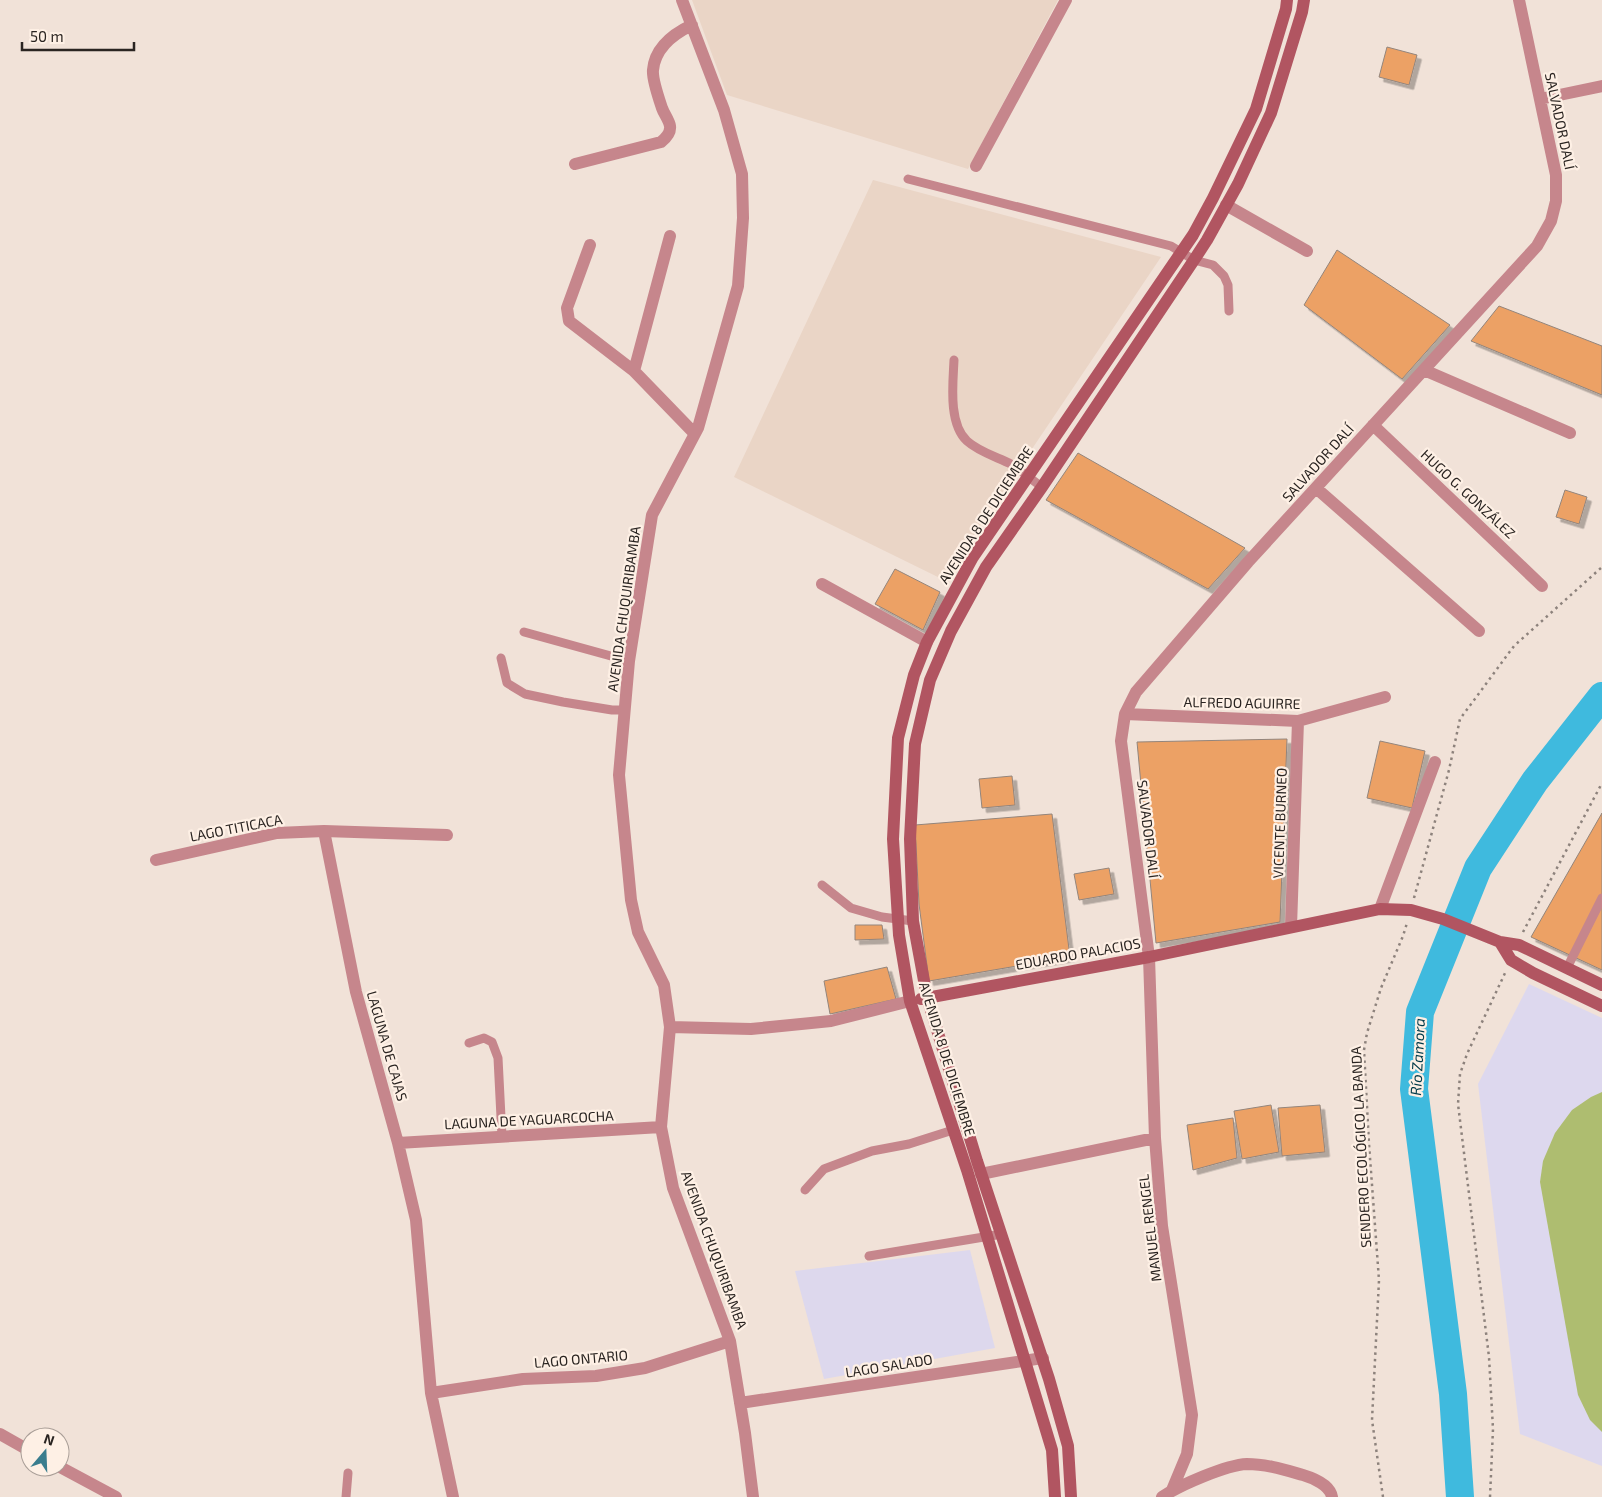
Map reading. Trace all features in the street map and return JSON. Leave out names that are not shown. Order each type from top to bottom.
[{"type":"main road","name":"AVENIDA 8 DE DICIEMBRE","points":[[1055,1497],[1052,1450],[1026,1360],[988,1237],[910,1002],[899,934],[892,839],[898,738],[914,676],[927,642],[972,557],[1181,252],[1213,198],[1256,109],[1286,9],[1287,0]]},
{"type":"main road","name":"AVENIDA 8 DE DICIEMBRE","points":[[1071,1497],[1068,1446],[1043,1358],[981,1174],[927,997],[913,921],[910,839],[915,744],[930,680],[950,631],[986,567],[1194,260],[1238,184],[1271,114],[1304,0]]},
{"type":"main road","name":"EDUARDO PALACIOS","points":[[910,1002],[927,997],[1149,957],[1291,926],[1380,910],[1411,910],[1443,919],[1500,942],[1519,945],[1602,985]]},
{"type":"main road","points":[[1500,942],[1511,960],[1533,973],[1602,1006]]},
{"type":"street","name":"AVENIDA CHUQUIRIBAMBA","points":[[682,0],[724,110],[742,174],[743,210],[738,286],[698,428],[652,515],[629,661],[619,775],[632,900],[638,932],[664,985],[670,1027],[661,1127],[673,1188],[730,1341],[753,1497]]},
{"type":"street","points":[[976,166],[1066,0]]},
{"type":"street","name":"SALVADOR DALÍ","points":[[1149,957],[1121,741],[1125,714],[1136,692],[1248,562],[1537,246],[1551,220],[1556,202],[1556,175],[1519,0]]},
{"type":"street","points":[[575,164],[661,142],[668,136],[670,126],[652,72],[663,46],[678,32],[692,25]]},
{"type":"street","points":[[1540,99],[1602,86]]},
{"type":"street","points":[[1226,205],[1307,251]]},
{"type":"street","points":[[634,371],[670,236]]},
{"type":"street","points":[[590,245],[567,308],[569,321],[634,371],[695,434]]},
{"type":"street","points":[[1424,370],[1570,433]]},
{"type":"street","name":"HUGO G. GONZÁLEZ","points":[[1373,425],[1542,586]]},
{"type":"street","points":[[1316,488],[1479,631]]},
{"type":"street","points":[[822,584],[927,642]]},
{"type":"street","name":"ALFREDO AGUIRRE","points":[[1125,714],[1298,722],[1385,697]]},
{"type":"street","name":"VICENTE BURNEO","points":[[1291,926],[1298,722]]},
{"type":"street","points":[[1380,910],[1435,762]]},
{"type":"street","points":[[324,831],[447,835]]},
{"type":"street","name":"LAGO TITICACA","points":[[156,860],[277,833],[324,831]]},
{"type":"street","name":"LAGUNA DE CAJAS","points":[[324,831],[356,992],[398,1143],[416,1220],[431,1392],[453,1497]]},
{"type":"street","name":"MANUEL RENGEL","points":[[1149,957],[1155,1138],[1162,1226],[1192,1415],[1187,1454],[1167,1494]]},
{"type":"street","name":"EDUARDO PALACIOS","points":[[670,1027],[751,1029],[814,1023],[832,1021],[910,1002]]},
{"type":"street","name":"LAGUNA DE YAGUARCOCHA","points":[[398,1143],[661,1127]]},
{"type":"street","points":[[981,1174],[1155,1138]]},
{"type":"street","name":"LAGO ONTARIO","points":[[431,1392],[524,1379],[596,1376],[646,1368],[730,1341]]},
{"type":"street","name":"LAGO SALADO","points":[[740,1403],[1043,1358]]},
{"type":"street","points":[[0,1434],[20,1445]]},
{"type":"street","points":[[1167,1494],[1221,1470],[1246,1464],[1278,1468],[1317,1479],[1332,1493],[1332,1497]]},
{"type":"street","points":[[70,1472],[116,1497]]},
{"type":"lane","points":[[908,179],[1171,246],[1194,260],[1213,265],[1224,276],[1228,285],[1229,311]]},
{"type":"lane","points":[[954,360],[953,410],[966,440],[984,452],[1012,465],[1042,487]]},
{"type":"lane","points":[[524,632],[629,661]]},
{"type":"lane","points":[[500,658],[507,683],[525,694],[593,707],[625,710]]},
{"type":"lane","points":[[822,885],[851,908],[913,921]]},
{"type":"lane","points":[[1567,968],[1602,898]]},
{"type":"lane","points":[[469,1043],[484,1038],[492,1042],[498,1058],[502,1137]]},
{"type":"lane","points":[[805,1190],[824,1169],[872,1151],[909,1144],[953,1130]]},
{"type":"lane","points":[[869,1256],[1002,1234]]},
{"type":"lane","points":[[346,1497],[348,1473]]},
{"type":"path","name":"SENDERO ECOLÓGICO LA BANDA","points":[[1382,1497],[1372,1420],[1379,1280],[1368,1144],[1364,1050],[1367,1033],[1380,988],[1403,936],[1411,910],[1449,770],[1460,719],[1514,646],[1602,567]]},
{"type":"path","points":[[1519,945],[1524,930],[1602,783]]},
{"type":"path","points":[[1490,1497],[1493,1428],[1489,1357],[1458,1104],[1462,1067],[1511,960]]},
{"type":"shaded area","points":[[692,0],[1058,0],[968,169],[727,95]]},
{"type":"shaded area","points":[[873,180],[1161,257],[944,580],[734,477]]},
{"type":"shaded area","points":[[1529,984],[1602,1018],[1602,1466],[1520,1434],[1478,1084]]},
{"type":"shaded area","points":[[970,1250],[995,1348],[824,1379],[795,1271]]},
{"type":"green space","points":[[1602,1092],[1602,1432],[1590,1420],[1578,1395],[1540,1182],[1543,1161],[1555,1133],[1572,1110]]},
{"type":"building","points":[[1387,47],[1417,55],[1409,85],[1379,77]]},
{"type":"building","points":[[1337,250],[1450,325],[1402,379],[1304,305]]},
{"type":"building","points":[[1499,306],[1602,346],[1602,395],[1471,341]]},
{"type":"building","points":[[1078,453],[1245,548],[1208,589],[1046,500]]},
{"type":"building","points":[[1565,490],[1587,497],[1579,524],[1556,517]]},
{"type":"building","points":[[895,569],[940,592],[923,630],[875,604]]},
{"type":"building","points":[[1287,739],[1280,922],[1156,943],[1137,742]]},
{"type":"building","points":[[1380,741],[1425,751],[1412,808],[1367,798]]},
{"type":"building","points":[[1012,776],[1015,805],[982,808],[979,779]]},
{"type":"building","points":[[1602,813],[1602,970],[1531,937]]},
{"type":"building","points":[[1052,814],[1070,957],[929,981],[919,904],[915,825]]},
{"type":"building","points":[[1109,868],[1114,894],[1079,900],[1074,874]]},
{"type":"building","points":[[855,925],[882,925],[884,939],[855,940]]},
{"type":"building","points":[[887,967],[896,999],[830,1014],[824,981]]},
{"type":"building","points":[[1271,1105],[1279,1152],[1242,1159],[1234,1111]]},
{"type":"building","points":[[1320,1105],[1325,1152],[1282,1156],[1278,1108]]},
{"type":"building","points":[[1233,1118],[1237,1158],[1193,1170],[1187,1125]]},
{"type":"waterway","name":"Río Zamora","points":[[1460,1497],[1453,1394],[1414,1089],[1420,1012],[1478,868],[1535,781],[1602,696]]}]
